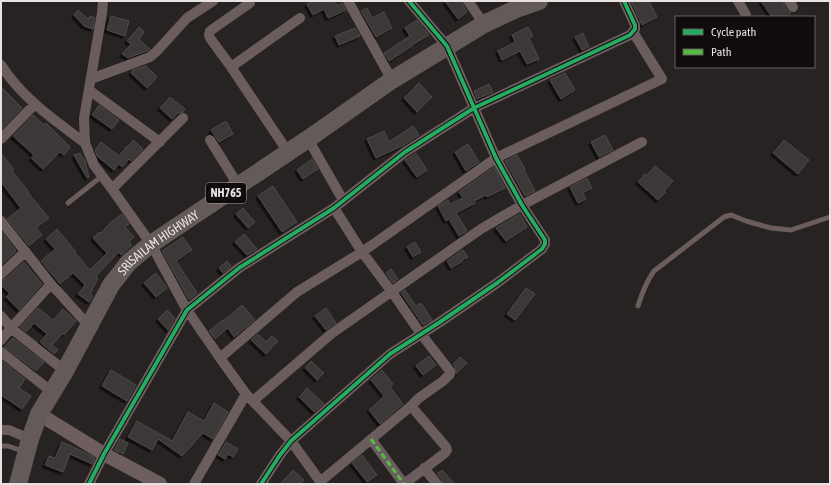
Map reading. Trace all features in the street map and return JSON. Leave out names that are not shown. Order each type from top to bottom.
[{"type":"highway","name":"SRISAILAM HIGHWAY","points":[[18,484],[28,446],[39,414],[64,372],[111,285],[129,262],[151,244],[308,139],[392,80],[513,5],[539,1]]},
{"type":"street","points":[[103,1],[84,118],[85,143],[94,165],[151,244],[188,310],[220,358],[250,398],[291,441],[321,482],[419,398],[443,381],[450,374],[450,371],[421,334],[362,252],[334,208]]},
{"type":"street","points":[[91,79],[150,57],[187,18],[213,1]]},
{"type":"street","points":[[348,1],[392,80]]},
{"type":"street","points":[[261,484],[291,441],[390,354],[498,283],[545,244],[545,240],[522,205],[496,158],[446,46],[409,1]]},
{"type":"street","points":[[468,1],[484,24]]},
{"type":"street","points":[[89,484],[104,454],[188,310],[239,268],[334,208],[405,152],[474,108],[630,35],[635,29],[635,25],[624,1]]},
{"type":"street","points":[[738,1],[746,15]]},
{"type":"street","points":[[250,3],[210,31],[209,35],[288,152]]},
{"type":"street","points":[[231,67],[300,18]]},
{"type":"street","points":[[220,358],[297,292],[362,252],[496,158],[662,79],[633,32]]},
{"type":"street","points":[[1,65],[9,78],[35,104],[52,119],[85,143]]},
{"type":"street","points":[[89,90],[160,142]]},
{"type":"street","points":[[1,139],[35,104]]},
{"type":"street","points":[[112,189],[183,118]]},
{"type":"street","points":[[308,139],[343,200]]},
{"type":"street","points":[[210,140],[238,185]]},
{"type":"street","points":[[194,484],[250,398],[331,334],[481,229],[522,205],[642,142]]},
{"type":"street","points":[[1,220],[51,284],[89,326]]},
{"type":"street","points":[[1,274],[25,252]]},
{"type":"street","points":[[1,340],[51,284]]},
{"type":"street","points":[[1,316],[11,328],[64,372]]},
{"type":"street","points":[[1,352],[52,392]]},
{"type":"street","points":[[371,439],[404,484],[445,453],[447,450],[446,446],[411,406]]},
{"type":"street","points":[[39,414],[104,454],[160,484]]},
{"type":"street","points":[[1,430],[9,430],[28,446]]},
{"type":"street","points":[[424,468],[437,484]]},
{"type":"lane","points":[[68,203],[102,176]]},
{"type":"lane","points":[[638,306],[642,291],[654,271],[724,217],[732,215],[746,221],[771,228],[791,230],[830,217]]},
{"type":"lane","points":[[1,446],[28,446]]},
{"type":"building","points":[[313,1],[335,1],[337,6],[342,3],[346,10],[328,18],[324,9],[313,15],[307,4]]},
{"type":"building","points":[[445,1],[462,1],[467,12],[458,19]]},
{"type":"building","points":[[631,1],[649,1],[657,17],[642,25]]},
{"type":"building","points":[[761,1],[783,1],[788,11],[791,13],[786,16],[771,16]]},
{"type":"building","points":[[367,8],[372,18],[384,12],[392,28],[376,37],[361,11]]},
{"type":"building","points":[[78,10],[88,19],[90,16],[95,18],[93,29],[84,26],[74,15]]},
{"type":"building","points":[[111,16],[129,21],[125,36],[107,30]]},
{"type":"building","points":[[417,20],[429,35],[389,61],[384,53],[410,36],[405,28]]},
{"type":"building","points":[[139,27],[144,32],[139,39],[150,49],[128,58],[122,54],[131,44],[127,41]]},
{"type":"building","points":[[528,27],[533,36],[529,38],[539,59],[527,64],[520,51],[502,60],[498,51],[515,42],[512,35]]},
{"type":"building","points":[[355,28],[360,36],[339,45],[335,36]]},
{"type":"building","points":[[583,33],[589,47],[582,50],[575,37]]},
{"type":"building","points":[[146,66],[157,77],[147,88],[131,73],[133,70]]},
{"type":"building","points":[[565,73],[575,90],[561,99],[550,80]]},
{"type":"building","points":[[419,83],[432,97],[417,112],[404,98]]},
{"type":"building","points":[[489,84],[493,92],[477,99],[474,91]]},
{"type":"building","points":[[1,87],[22,108],[1,130]]},
{"type":"building","points":[[170,97],[185,109],[172,119],[160,108]]},
{"type":"building","points":[[99,105],[119,120],[112,129],[92,115]]},
{"type":"building","points":[[33,115],[44,125],[46,123],[70,147],[64,155],[60,152],[43,169],[31,158],[34,155],[13,136]]},
{"type":"building","points":[[226,121],[233,134],[219,142],[211,130]]},
{"type":"building","points":[[413,126],[419,135],[404,145],[376,158],[367,139],[384,131],[389,142]]},
{"type":"building","points":[[605,135],[613,150],[599,157],[591,142]]},
{"type":"building","points":[[133,140],[143,149],[131,161],[129,159],[122,167],[119,164],[114,170],[97,156],[95,150],[101,142],[119,156]]},
{"type":"building","points":[[784,140],[809,160],[798,174],[773,153]]},
{"type":"building","points":[[468,144],[479,162],[466,171],[455,152]]},
{"type":"building","points":[[1,153],[14,170],[12,171],[29,192],[28,193],[49,218],[36,228],[42,235],[29,246],[7,219],[21,208],[1,182]]},
{"type":"building","points":[[80,153],[85,161],[89,177],[87,178],[74,155]]},
{"type":"building","points":[[416,153],[427,170],[417,177],[405,160]]},
{"type":"building","points":[[517,155],[535,191],[525,196],[505,161]]},
{"type":"building","points":[[312,159],[318,169],[303,179],[297,170]]},
{"type":"building","points":[[655,166],[673,181],[664,191],[666,192],[658,200],[638,182]]},
{"type":"building","points":[[494,167],[505,188],[487,197],[486,195],[474,201],[475,203],[456,213],[467,231],[459,236],[449,219],[446,221],[438,206],[448,200],[450,204],[463,198],[459,192]]},
{"type":"building","points":[[587,178],[592,188],[583,193],[586,199],[578,203],[570,187]]},
{"type":"building","points":[[273,186],[297,222],[282,232],[258,196]]},
{"type":"building","points":[[243,208],[255,222],[248,228],[236,214]]},
{"type":"building","points":[[122,214],[129,224],[125,227],[134,237],[129,242],[132,245],[121,255],[119,252],[96,276],[98,278],[90,294],[93,296],[89,302],[78,294],[85,285],[73,273],[60,284],[41,261],[55,249],[46,239],[57,229],[90,270],[107,253],[93,238],[99,232],[100,234],[110,223]]},
{"type":"building","points":[[520,214],[527,227],[506,241],[496,228]]},
{"type":"building","points":[[1,231],[16,251],[1,265]]},
{"type":"building","points":[[244,234],[257,249],[247,255],[235,242]]},
{"type":"building","points":[[183,237],[192,250],[176,261],[197,293],[189,300],[162,251]]},
{"type":"building","points":[[415,242],[421,252],[413,257],[407,247]]},
{"type":"building","points":[[463,250],[468,257],[451,268],[447,261]]},
{"type":"building","points":[[227,261],[231,266],[223,273],[219,268]]},
{"type":"building","points":[[24,262],[42,284],[19,310],[6,297],[10,294],[1,285],[1,280],[5,279]]},
{"type":"building","points":[[391,269],[398,279],[393,283],[386,273]]},
{"type":"building","points":[[156,273],[167,288],[156,297],[144,283]]},
{"type":"building","points":[[526,288],[535,294],[515,320],[507,314]]},
{"type":"building","points":[[405,290],[416,306],[421,303],[432,320],[423,325],[401,293]]},
{"type":"building","points":[[242,305],[255,320],[234,337],[228,328],[215,339],[209,331]]},
{"type":"building","points":[[38,308],[53,320],[63,309],[76,321],[64,335],[63,333],[52,345],[58,350],[54,354],[40,342],[47,334],[34,323],[26,332],[20,327]]},
{"type":"building","points":[[326,308],[336,323],[326,330],[315,316]]},
{"type":"building","points":[[167,310],[175,318],[168,330],[158,319]]},
{"type":"building","points":[[258,334],[266,342],[272,336],[278,341],[266,354],[251,340]]},
{"type":"building","points":[[13,338],[44,362],[36,371],[4,347]]},
{"type":"building","points":[[429,356],[436,365],[423,375],[416,366]]},
{"type":"building","points":[[460,357],[467,363],[456,374],[453,364]]},
{"type":"building","points":[[1,360],[25,379],[19,388],[31,396],[22,409],[1,395]]},
{"type":"building","points":[[311,361],[324,373],[317,380],[305,368]]},
{"type":"building","points":[[111,370],[136,385],[127,401],[102,386]]},
{"type":"building","points":[[382,370],[393,384],[390,387],[403,404],[380,424],[369,410],[384,396],[371,380]]},
{"type":"building","points":[[307,388],[324,404],[314,412],[299,397]]},
{"type":"building","points":[[214,403],[228,412],[213,439],[203,433],[182,456],[158,439],[152,450],[128,437],[137,421],[172,441],[188,412],[204,421]]},
{"type":"building","points":[[120,439],[128,443],[123,454],[114,450]]},
{"type":"building","points":[[62,442],[95,458],[92,464],[70,454],[63,472],[45,465],[49,456],[55,458]]},
{"type":"building","points":[[226,442],[238,449],[233,457],[228,454],[225,459],[218,455]]},
{"type":"building","points":[[362,455],[377,475],[367,482],[352,463]]},
{"type":"building","points":[[293,470],[304,480],[300,484],[280,484]]},
{"type":"building","points":[[442,470],[455,484],[443,484],[442,480],[437,474]]},
{"type":"marked path","points":[[371,439],[404,484]]},
{"type":"cycle path","points":[[261,484],[291,441],[390,354],[497,283],[542,249],[545,244],[545,240],[522,205],[496,158],[447,46],[409,1]]},
{"type":"cycle path","points":[[89,484],[104,454],[187,310],[239,268],[334,208],[405,152],[474,108],[630,35],[635,29],[635,25],[624,1]]}]
